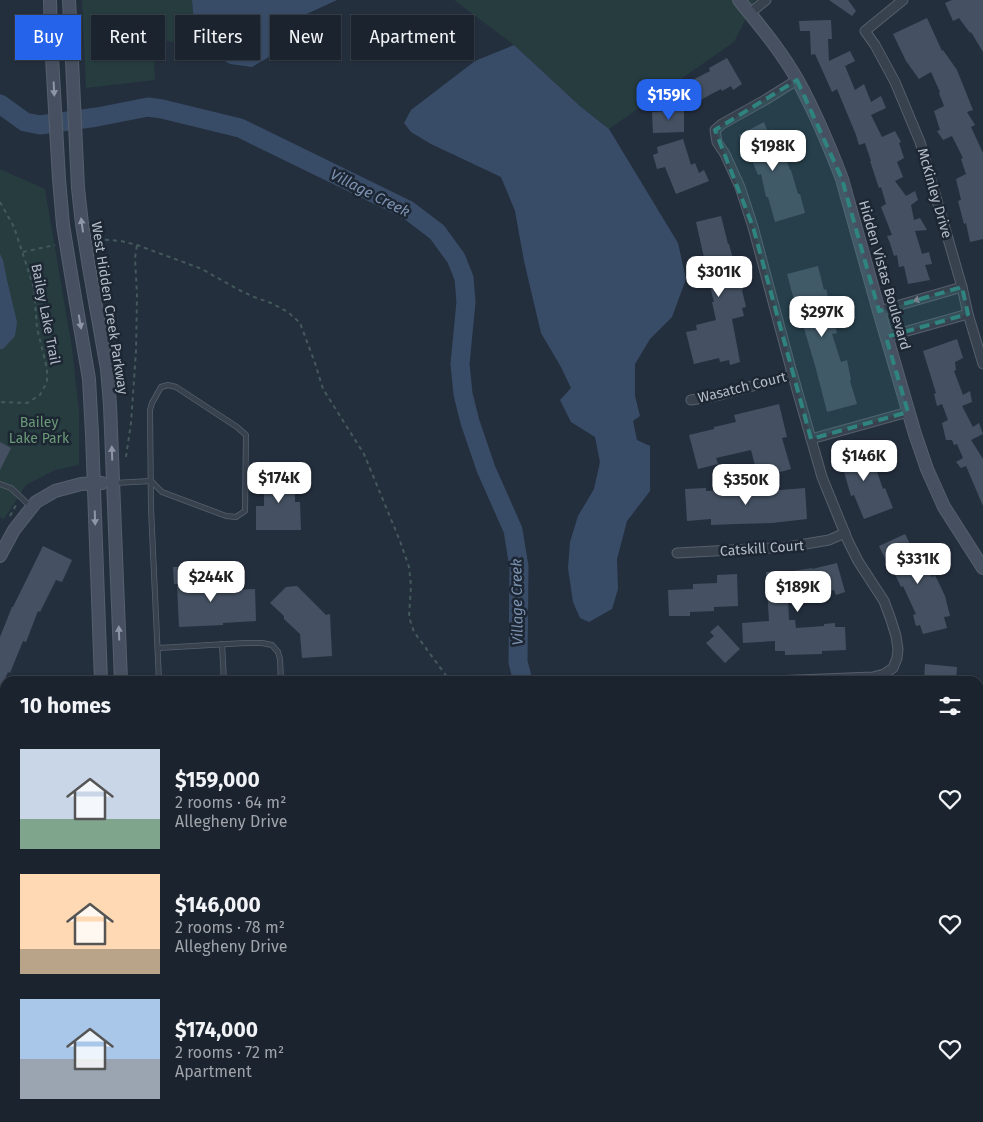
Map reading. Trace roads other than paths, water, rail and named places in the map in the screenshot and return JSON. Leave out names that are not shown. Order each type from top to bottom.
[{"type":"main road","points":[[50,0],[63,224],[89,379],[101,676]]},
{"type":"main road","name":"West Hidden Creek Parkway","points":[[69,0],[78,188],[82,224],[108,378],[121,676]]},
{"type":"main road","name":"Hidden Vistas Boulevard","points":[[740,0],[778,49],[813,109],[842,179],[886,337],[927,469],[944,507],[983,568]]},
{"type":"main road","points":[[0,556],[14,530],[36,502],[54,491],[80,484],[113,483]]},
{"type":"street","points":[[750,13],[766,0]]},
{"type":"street","name":"McKinley Drive","points":[[903,0],[865,32],[875,45],[894,82],[920,142],[983,364]]},
{"type":"street","points":[[797,80],[722,124],[716,130],[717,142],[725,154],[740,187],[753,227],[792,375],[822,478],[858,561],[884,601],[896,636],[898,649],[893,668],[877,676]]},
{"type":"street","points":[[879,312],[962,287]]},
{"type":"street","points":[[886,337],[968,314]]},
{"type":"street","name":"Wasatch Court","points":[[691,400],[720,395],[792,375]]},
{"type":"street","points":[[811,439],[908,412]]},
{"type":"street","name":"Catskill Court","points":[[677,553],[788,547],[830,540],[845,533]]},
{"type":"lane","points":[[151,480],[162,492],[226,516],[236,517],[245,511],[246,435],[236,426],[176,387],[168,385],[161,387],[152,403],[150,410],[151,508],[159,676]]},
{"type":"lane","points":[[113,483],[151,480]]},
{"type":"lane","points":[[0,484],[11,488],[31,507]]},
{"type":"lane","points":[[158,648],[222,644],[262,643],[272,645],[278,652],[280,659],[281,676]]},
{"type":"lane","points":[[222,644],[224,676]]},
{"type":"water","points":[[192,0],[337,0],[304,15],[270,15],[270,55],[252,67],[230,64],[223,60],[260,60],[260,15],[194,15]]},
{"type":"water","points":[[514,45],[581,107],[609,129],[678,243],[686,279],[672,317],[650,339],[635,364],[635,396],[640,416],[633,421],[637,440],[650,446],[650,491],[627,521],[617,559],[618,589],[612,609],[589,622],[580,618],[573,602],[568,568],[570,542],[578,516],[594,489],[600,462],[595,437],[571,422],[560,400],[571,388],[541,333],[524,261],[515,211],[501,177],[431,144],[411,132],[404,123],[411,110],[475,61]]},
{"type":"water","points":[[0,254],[17,322],[15,336],[3,349],[0,349]]},
{"type":"waterway","name":"Village Creek","points":[[0,104],[25,122],[40,125],[148,107],[240,128],[408,210],[437,232],[456,258],[464,278],[466,302],[460,364],[463,394],[470,422],[486,469],[513,530],[519,567],[518,662],[522,676]]},
{"type":"park label","name":"Bailey Lake Park","points":[[39,430]]}]
